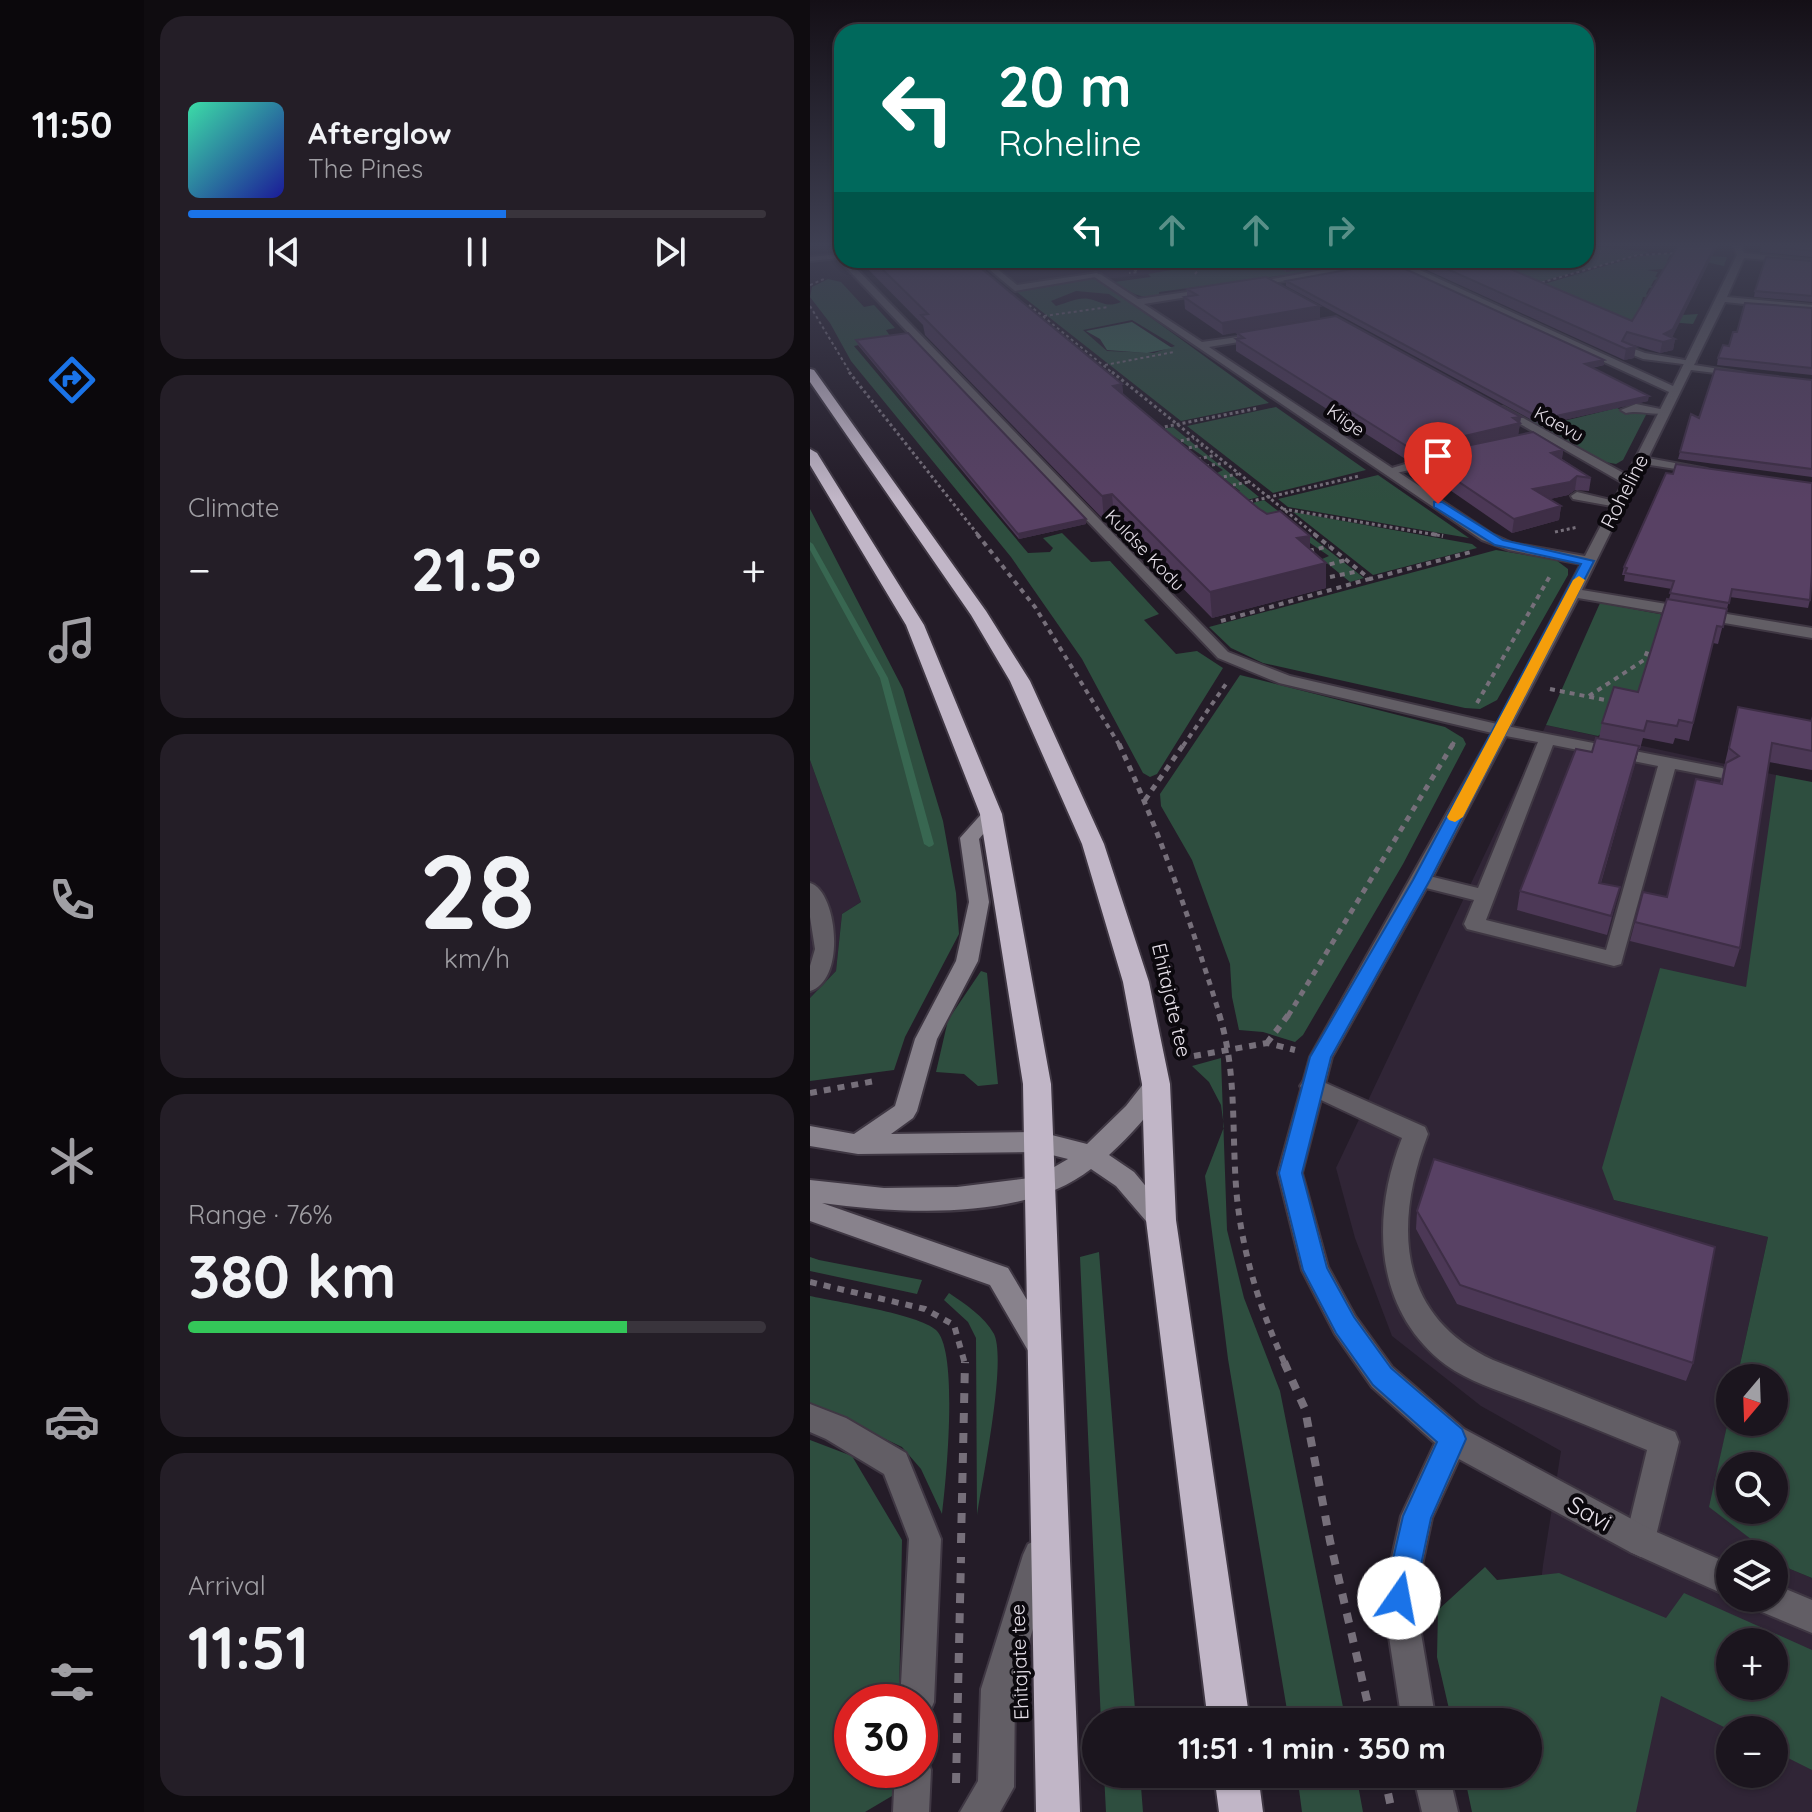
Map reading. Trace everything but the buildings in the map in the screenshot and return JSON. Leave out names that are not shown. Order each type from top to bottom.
[{"type":"highway","name":"Ehitajate tee","points":[[810,373],[980,615],[1020,681],[1093,844],[1136,982],[1156,1084],[1161,1220],[1227,1708]]},
{"type":"highway","name":"Ehitajate tee","points":[[810,453],[915,625],[991,814],[1037,1084],[1043,1186],[1048,1524],[1058,1812]]},
{"type":"highway","points":[[1238,1788],[1241,1812]]},
{"type":"street","name":"Kuldse Kodu","points":[[911,331],[1223,655],[1285,680],[1547,740],[1722,773]]},
{"type":"street","name":"Kiige","points":[[1180,331],[1487,537],[1503,544],[1588,561]]},
{"type":"street","points":[[1544,331],[1675,391]]},
{"type":"street","name":"Roheline","points":[[1453,1439],[1382,1377],[1345,1325],[1315,1270],[1290,1173],[1321,1057],[1527,684],[1706,331]]},
{"type":"street","points":[[1202,345],[1275,333]]},
{"type":"street","points":[[1626,349],[1643,356],[1751,374]]},
{"type":"street","name":"Kaevu","points":[[1490,405],[1628,481]]},
{"type":"street","points":[[1626,410],[1636,407],[1665,411]]},
{"type":"street","points":[[1532,438],[1546,435]]},
{"type":"street","points":[[1639,460],[1718,471]]},
{"type":"street","points":[[1387,470],[1422,463]]},
{"type":"street","points":[[1577,496],[1617,503]]},
{"type":"street","points":[[1572,593],[1812,633]]},
{"type":"street","points":[[1547,740],[1474,924],[1614,959],[1668,763]]},
{"type":"street","points":[[858,1144],[905,1111],[926,1039],[967,961],[979,902],[969,838],[991,814]]},
{"type":"street","points":[[1421,880],[1485,896]]},
{"type":"street","points":[[810,889],[823,925],[827,949],[823,968],[810,983]]},
{"type":"street","points":[[810,1191],[873,1201],[939,1201],[1043,1186],[1090,1155],[1138,1111],[1156,1084]]},
{"type":"street","points":[[1312,1086],[1416,1134],[1396,1186],[1392,1226],[1401,1287],[1426,1328],[1456,1356],[1664,1442],[1641,1541]]},
{"type":"street","points":[[810,1136],[858,1144],[1040,1142],[1090,1155],[1125,1179],[1161,1220]]},
{"type":"street","points":[[810,1210],[999,1276],[1045,1352]]},
{"type":"street","points":[[810,1418],[836,1428],[895,1464],[925,1539],[918,1684]]},
{"type":"street","points":[[1417,1708],[1399,1598],[1417,1516],[1453,1439]]},
{"type":"street","name":"Savi","points":[[1453,1439],[1641,1541],[1716,1575]]},
{"type":"street","points":[[978,1812],[996,1787],[998,1689],[1048,1524]]},
{"type":"street","points":[[1788,1606],[1812,1617]]},
{"type":"street","points":[[911,1812],[912,1788]]},
{"type":"street","points":[[1434,1788],[1440,1812]]},
{"type":"path","points":[[1049,332],[1057,331]]},
{"type":"path","points":[[1061,331],[1370,579]]},
{"type":"path","points":[[1054,340],[1069,337]]},
{"type":"path","points":[[1060,345],[1075,343]]},
{"type":"path","points":[[1088,368],[1202,345]]},
{"type":"path","points":[[1073,352],[1084,350]]},
{"type":"path","points":[[1079,357],[1090,355]]},
{"type":"path","points":[[1106,378],[1117,376]]},
{"type":"path","points":[[1113,384],[1125,382]]},
{"type":"path","points":[[1127,392],[1135,391]]},
{"type":"path","points":[[1134,397],[1142,396]]},
{"type":"path","points":[[1149,430],[1288,402]]},
{"type":"path","points":[[1142,408],[1154,406]]},
{"type":"path","points":[[1150,414],[1161,412]]},
{"type":"path","points":[[1170,443],[1194,438]]},
{"type":"path","points":[[1178,450],[1203,445]]},
{"type":"path","points":[[1198,459],[1216,455]]},
{"type":"path","points":[[1206,466],[1225,463]]},
{"type":"path","points":[[1238,505],[1387,470]]},
{"type":"path","points":[[1213,479],[1238,474]]},
{"type":"path","points":[[1223,487],[1249,482]]},
{"type":"path","points":[[1282,509],[1446,537]]},
{"type":"path","points":[[1277,518],[1290,515]]},
{"type":"path","points":[[1287,527],[1301,524]]},
{"type":"path","points":[[1195,628],[1370,579],[1578,527]]},
{"type":"path","points":[[1306,538],[1316,536]]},
{"type":"path","points":[[1309,551],[1329,546]]},
{"type":"path","points":[[1319,567],[1346,560]]},
{"type":"path","points":[[1330,577],[1359,571]]},
{"type":"path","points":[[1535,576],[1548,579]]},
{"type":"path","points":[[1588,697],[1644,660],[1649,647]]},
{"type":"path","points":[[1145,800],[1240,663]]},
{"type":"path","points":[[1527,684],[1624,704]]},
{"type":"path","points":[[810,1093],[875,1081]]},
{"type":"path","points":[[1387,1788],[1392,1812]]},
{"type":"shaded area","points":[[834,331],[886,331],[897,346],[873,342],[854,346],[1028,553],[1050,552],[1053,548],[1043,538],[1062,533],[1091,562],[1110,561],[1159,614],[1144,620],[1176,654],[1197,651],[1223,668],[1157,774],[1150,777],[1143,773],[1082,659],[1011,557],[851,361]]},
{"type":"shaded area","points":[[1066,331],[1084,331],[1107,351],[1154,353],[1175,346],[1149,331],[1169,331],[1269,403],[1181,421]]},
{"type":"shaded area","points":[[1086,331],[1145,331],[1172,348],[1147,353],[1107,350],[1100,339]]},
{"type":"shaded area","points":[[1276,407],[1366,470],[1273,493],[1187,426]]},
{"type":"shaded area","points":[[1617,408],[1627,413],[1648,411],[1623,460],[1616,464],[1600,461],[1528,421],[1538,418],[1556,423]]},
{"type":"shaded area","points":[[1173,427],[1259,497],[1243,501],[1235,493],[1240,491],[1217,473],[1223,470],[1172,435],[1103,449],[1097,442]]},
{"type":"shaded area","points":[[1378,475],[1469,538],[1288,507],[1278,499]]},
{"type":"shaded area","points":[[1264,500],[1364,578],[1350,582],[1322,559],[1329,556],[1262,510],[1187,528],[1180,521]]},
{"type":"shaded area","points":[[810,509],[903,689],[943,821],[956,893],[959,934],[905,1037],[894,1070],[810,1081],[810,998],[836,971],[842,914],[861,902],[810,760]]},
{"type":"shaded area","points":[[1293,512],[1472,544],[1477,548],[1373,575]]},
{"type":"shaded area","points":[[1496,550],[1556,560],[1568,569],[1568,575],[1497,700],[1480,709],[1263,663],[1231,648],[1209,627]]},
{"type":"shaded area","points":[[1600,603],[1665,615],[1635,709],[1598,736],[1546,725]]},
{"type":"shaded area","points":[[1240,675],[1445,727],[1463,738],[1466,744],[1403,864],[1303,1035],[1295,1042],[1263,1032],[1239,1030],[1232,997],[1230,964],[1192,860],[1161,806],[1160,794]]},
{"type":"shaded area","points":[[1546,725],[1776,775],[1775,805],[1746,988],[1614,1200],[1768,1237],[1740,1364],[1716,1364],[1716,1436],[1725,1436],[1722,1452],[1716,1452],[1716,1478],[1710,1507],[1716,1512],[1716,1524],[1732,1524],[1753,1540],[1716,1540],[1716,1612],[1788,1612],[1788,1567],[1812,1578],[1812,1812],[1545,1812],[1540,1788],[1542,1708],[1526,1708],[1543,1565],[1561,1451],[1481,1406],[1392,1336],[1355,1238],[1336,1168]]},
{"type":"shaded area","points":[[810,760],[861,902],[842,914],[836,971],[810,998]]},
{"type":"shaded area","points":[[1776,775],[1812,782],[1812,1578],[1788,1567],[1788,1540],[1752,1540],[1731,1524],[1788,1524],[1788,1452],[1721,1452],[1725,1436],[1788,1436],[1788,1364],[1740,1364],[1768,1237],[1614,1200],[1602,1168],[1660,968],[1746,987]]},
{"type":"shaded area","points":[[981,971],[987,973],[998,1084],[978,1086],[964,1074],[936,1072],[948,1020]]},
{"type":"shaded area","points":[[1221,1058],[1223,1121],[1221,1105],[1209,1082],[1192,1066]]},
{"type":"shaded area","points":[[1223,1128],[1227,1230],[1244,1298],[1280,1391],[1343,1708],[1287,1708],[1228,1359],[1205,1176]]},
{"type":"shaded area","points":[[1099,1252],[1135,1708],[1100,1708],[1080,1257]]},
{"type":"shaded area","points":[[810,1257],[922,1280],[917,1294],[810,1271]]},
{"type":"shaded area","points":[[949,1293],[985,1322],[994,1334],[997,1348],[996,1394],[977,1516],[976,1338],[968,1322],[944,1300]]},
{"type":"shaded area","points":[[810,1296],[895,1314],[936,1330],[943,1343],[949,1389],[942,1514],[921,1469],[902,1447],[810,1403]]},
{"type":"shaded area","points":[[810,1440],[852,1456],[902,1540],[899,1684],[834,1684],[834,1788],[897,1788],[897,1793],[865,1812],[810,1812]]},
{"type":"shaded area","points":[[1716,1475],[1716,1512],[1709,1507]]},
{"type":"shaded area","points":[[1485,1567],[1497,1580],[1559,1573],[1666,1618],[1684,1593],[1716,1607],[1716,1612],[1727,1612],[1763,1628],[1716,1628],[1716,1700],[1788,1700],[1788,1639],[1812,1650],[1812,1770],[1788,1758],[1788,1716],[1716,1716],[1716,1723],[1661,1696],[1636,1812],[1472,1812],[1467,1788],[1542,1788],[1542,1708],[1449,1708],[1437,1657],[1438,1610]]},
{"type":"shaded area","points":[[1105,1788],[1141,1788],[1143,1812],[1106,1812]]},
{"type":"shaded area","points":[[1299,1788],[1359,1788],[1363,1812],[1302,1812]]},
{"type":"waterway","points":[[810,544],[884,678],[929,844]]},
{"type":"slow traffic","points":[[1455,817],[1579,580]]},
{"type":"route","points":[[1399,1598],[1417,1516],[1453,1439],[1382,1377],[1345,1325],[1315,1270],[1290,1173],[1321,1057],[1527,684],[1588,561],[1499,543],[1438,504]]}]
